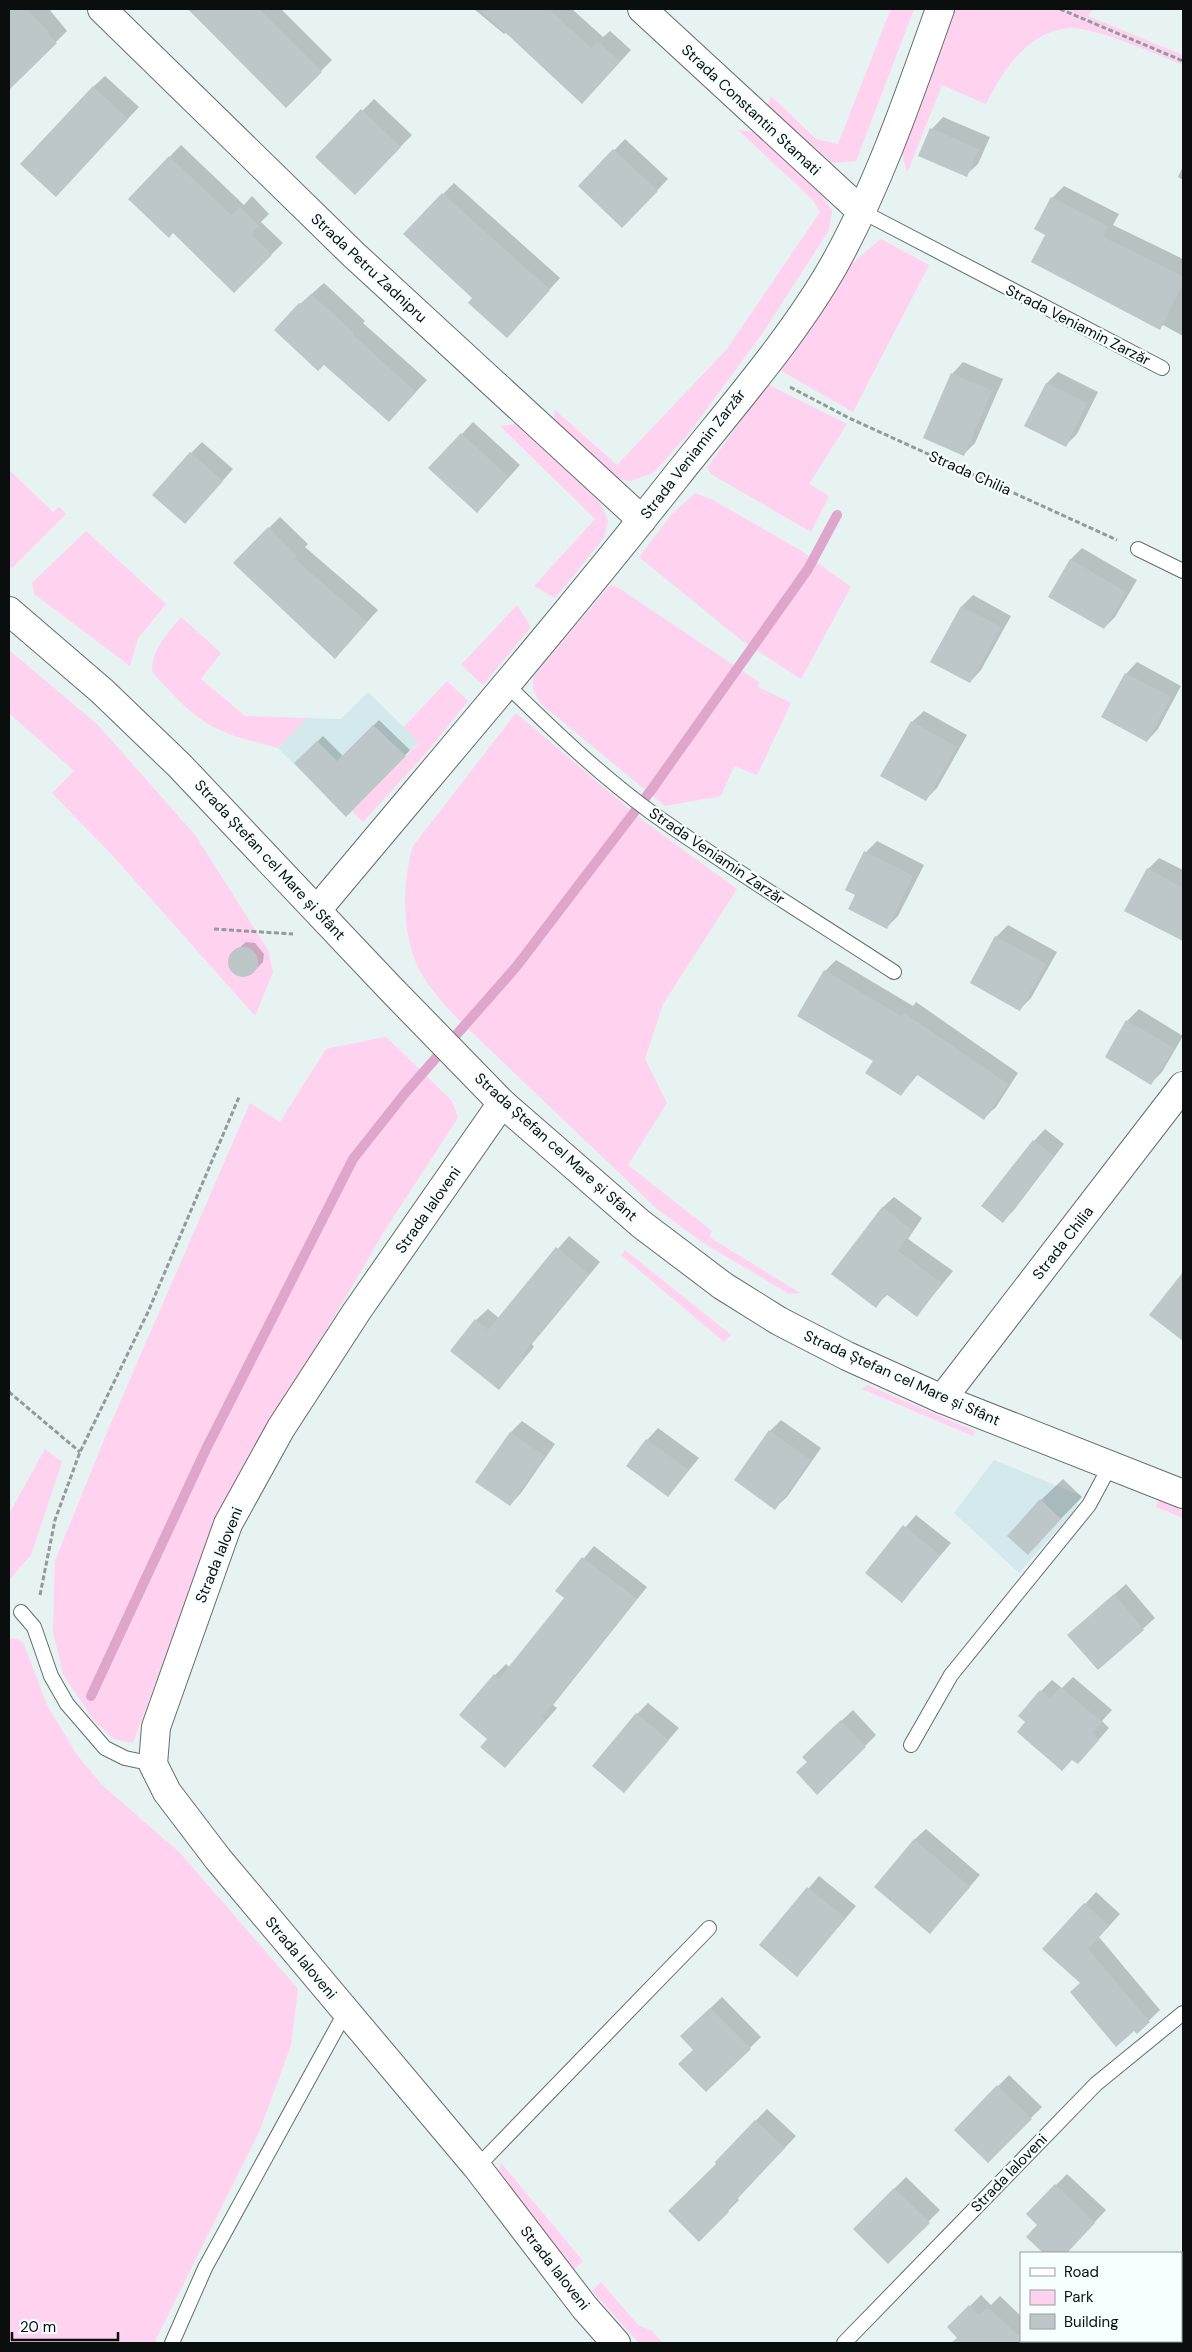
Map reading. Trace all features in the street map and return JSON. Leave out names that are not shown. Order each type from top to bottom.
[{"type":"street","name":"Strada Petru Zadnipru","points":[[102,9],[354,255],[642,520]]},
{"type":"street","name":"Strada Constantin Stamati","points":[[642,9],[861,211]]},
{"type":"street","name":"Strada Veniamin Zarzăr","points":[[317,910],[507,685],[642,520],[806,310],[834,264],[861,211],[900,123],[940,9]]},
{"type":"street","name":"Strada Ștefan cel Mare și Sfânt","points":[[9,611],[102,691],[179,765],[502,1103],[641,1224],[723,1286],[779,1321],[839,1352],[942,1399],[1183,1494]]},
{"type":"street","name":"Strada Chilia","points":[[942,1399],[1183,1086]]},
{"type":"street","name":"Strada Ialoveni","points":[[502,1103],[357,1311],[281,1428],[228,1524],[156,1727],[153,1764],[167,1792],[218,1859],[477,2167],[585,2308],[616,2343]]},
{"type":"lane","name":"Strada Veniamin Zarzăr","points":[[861,211],[1162,368]]},
{"type":"lane","points":[[1138,549],[1183,571]]},
{"type":"lane","name":"Strada Veniamin Zarzăr","points":[[507,685],[559,735],[651,812],[751,881],[894,972]]},
{"type":"lane","points":[[911,1745],[951,1675],[1089,1505],[1110,1466]]},
{"type":"lane","points":[[21,1612],[34,1628],[51,1676],[67,1704],[105,1748],[125,1758],[153,1764]]},
{"type":"lane","points":[[477,2167],[709,1928]]},
{"type":"lane","name":"Strada Ialoveni","points":[[172,2343],[205,2268],[346,2011]]},
{"type":"lane","name":"Strada Ialoveni","points":[[844,2343],[1096,2084],[1183,2014]]},
{"type":"path","points":[[1060,9],[1183,61]]},
{"type":"path","name":"Strada Chilia","points":[[759,370],[848,418],[1138,549]]},
{"type":"path","points":[[214,929],[292,934]]},
{"type":"path","points":[[34,1628],[56,1520],[80,1452],[148,1312],[239,1097]]},
{"type":"path","points":[[9,1392],[80,1452]]},
{"type":"shaded area","points":[[368,692],[419,742],[346,817],[278,748],[307,718],[341,719]]},
{"type":"shaded area","points":[[994,1460],[1082,1496],[1073,1512],[1019,1573],[954,1513]]},
{"type":"green space","points":[[891,9],[914,9],[856,161],[833,163],[767,107],[771,96],[816,139],[838,144]]},
{"type":"green space","points":[[955,9],[1093,9],[1088,16],[1183,55],[1183,65],[1126,42],[1095,32],[1070,28],[1055,30],[1030,44],[1019,54],[1000,78],[986,104],[942,85],[907,173],[902,153]]},
{"type":"green space","points":[[738,130],[760,133],[815,185],[832,211],[829,230],[764,331],[689,433],[653,473],[630,481],[615,478],[553,422],[555,410],[617,465],[727,349],[820,212],[812,199]]},
{"type":"green space","points":[[881,239],[929,265],[853,412],[778,369],[849,266]]},
{"type":"green space","points":[[767,384],[847,424],[809,484],[829,496],[811,532],[711,474],[707,468]]},
{"type":"green space","points":[[522,423],[601,504],[608,521],[604,538],[555,598],[534,586],[595,519],[500,426]]},
{"type":"green space","points":[[9,470],[53,512],[59,507],[66,514],[12,568],[9,565]]},
{"type":"green space","points":[[695,493],[713,500],[800,550],[851,587],[801,679],[741,640],[639,557],[672,514]]},
{"type":"green space","points":[[86,531],[166,604],[138,638],[130,666],[34,594],[32,583]]},
{"type":"green space","points":[[610,585],[617,587],[759,682],[758,687],[791,703],[757,775],[734,766],[721,796],[665,806],[540,703],[533,689],[533,677]]},
{"type":"green space","points":[[517,605],[531,627],[483,685],[461,665]]},
{"type":"green space","points":[[181,617],[221,653],[201,679],[245,716],[307,718],[278,748],[250,741],[213,727],[184,705],[152,672],[157,649]]},
{"type":"green space","points":[[9,650],[98,725],[195,835],[268,950],[273,972],[255,1016],[114,857],[52,793],[74,771],[9,713]]},
{"type":"green space","points":[[447,681],[468,701],[425,754],[363,822],[352,811],[419,743],[404,727]]},
{"type":"green space","points":[[516,713],[641,819],[737,889],[663,1004],[645,1059],[667,1103],[628,1165],[712,1231],[709,1237],[800,1293],[789,1294],[702,1242],[657,1209],[458,1019],[442,1002],[420,971],[409,942],[405,909],[407,876],[413,846]]},
{"type":"green space","points":[[386,1037],[452,1101],[458,1118],[388,1225],[217,1516],[133,1743],[114,1739],[94,1721],[63,1674],[53,1632],[55,1561],[108,1430],[250,1103],[280,1122],[326,1049]]},
{"type":"green space","points":[[625,1250],[731,1335],[724,1342],[621,1255]]},
{"type":"green space","points":[[867,1385],[975,1431],[973,1436],[862,1389]]},
{"type":"green space","points":[[45,1449],[62,1462],[31,1555],[9,1580],[9,1514]]},
{"type":"green space","points":[[1158,1499],[1183,1509],[1183,1518],[1156,1507]]},
{"type":"green space","points":[[14,1638],[23,1642],[47,1705],[77,1755],[102,1785],[180,1853],[298,1989],[291,2045],[259,2132],[154,2343],[9,2343],[9,1646],[11,1639]]},
{"type":"green space","points":[[501,2163],[583,2261],[574,2270],[504,2189],[498,2174]]},
{"type":"green space","points":[[601,2282],[638,2325],[652,2331],[663,2343],[639,2343],[592,2291]]},
{"type":"building","points":[[9,9],[26,9],[57,43],[9,90]]},
{"type":"building","points":[[188,9],[259,9],[322,72],[286,108]]},
{"type":"building","points":[[480,9],[549,9],[591,48],[598,41],[620,62],[582,104]]},
{"type":"building","points":[[93,86],[128,119],[56,197],[20,164]]},
{"type":"building","points":[[361,109],[401,147],[355,195],[315,157]]},
{"type":"building","points":[[930,128],[979,149],[967,177],[918,156]]},
{"type":"building","points":[[613,149],[658,191],[622,228],[578,186]]},
{"type":"building","points":[[169,156],[231,215],[240,207],[259,226],[251,234],[272,255],[234,293],[173,233],[169,238],[128,199]]},
{"type":"building","points":[[442,193],[550,290],[507,338],[468,303],[472,298],[403,234]]},
{"type":"building","points":[[1051,197],[1108,226],[1103,237],[1183,276],[1183,283],[1160,330],[1031,262],[1045,235],[1034,229]]},
{"type":"building","points":[[311,294],[416,392],[389,422],[324,365],[318,371],[274,330],[299,303],[301,304]]},
{"type":"building","points":[[951,373],[992,391],[964,456],[923,438]]},
{"type":"building","points":[[1046,383],[1087,403],[1066,447],[1024,426]]},
{"type":"building","points":[[461,433],[509,477],[477,513],[428,468]]},
{"type":"building","points":[[190,452],[223,481],[185,524],[152,495]]},
{"type":"building","points":[[268,527],[297,556],[295,559],[367,622],[335,659],[233,563]]},
{"type":"building","points":[[1070,559],[1126,592],[1104,629],[1048,597]]},
{"type":"building","points":[[961,606],[1001,627],[970,683],[930,662]]},
{"type":"building","points":[[1125,673],[1171,697],[1147,742],[1101,717]]},
{"type":"building","points":[[911,721],[957,747],[926,801],[880,776]]},
{"type":"building","points":[[373,725],[406,756],[346,817],[294,763],[317,741],[337,761]]},
{"type":"building","points":[[864,851],[913,876],[887,929],[848,909],[855,895],[845,890]]},
{"type":"building","points":[[1147,868],[1183,888],[1183,941],[1124,911]]},
{"type":"building","points":[[995,936],[1046,964],[1020,1011],[970,983]]},
{"type":"building","points":[[243,947],[254,951],[258,962],[254,973],[243,977],[232,973],[228,962],[232,951]]},
{"type":"building","points":[[824,970],[902,1017],[904,1013],[1008,1084],[984,1120],[916,1074],[901,1096],[865,1073],[873,1061],[797,1016]]},
{"type":"building","points":[[1126,1020],[1174,1048],[1151,1085],[1105,1057]]},
{"type":"building","points":[[1033,1140],[1054,1156],[1003,1223],[981,1206]]},
{"type":"building","points":[[882,1207],[912,1230],[898,1251],[942,1283],[917,1317],[886,1294],[876,1308],[831,1274]]},
{"type":"building","points":[[556,1247],[589,1274],[521,1356],[524,1359],[499,1390],[450,1351],[475,1319],[488,1330]]},
{"type":"building","points":[[1183,1272],[1183,1341],[1149,1315]]},
{"type":"building","points":[[769,1430],[811,1460],[775,1510],[734,1480]]},
{"type":"building","points":[[510,1432],[545,1456],[510,1506],[475,1482]]},
{"type":"building","points":[[646,1439],[689,1470],[668,1497],[626,1466]]},
{"type":"building","points":[[1040,1499],[1061,1519],[1028,1555],[1007,1536]]},
{"type":"building","points":[[903,1525],[940,1555],[902,1603],[865,1573]]},
{"type":"building","points":[[582,1557],[637,1599],[542,1717],[546,1720],[505,1768],[480,1747],[487,1739],[459,1715],[494,1674],[499,1679],[564,1598],[555,1591]]},
{"type":"building","points":[[1114,1594],[1144,1630],[1098,1670],[1067,1635]]},
{"type":"building","points":[[1060,1687],[1102,1722],[1092,1733],[1099,1740],[1078,1764],[1072,1760],[1062,1771],[1017,1732],[1025,1722],[1018,1716],[1040,1690],[1050,1699]]},
{"type":"building","points":[[636,1713],[669,1740],[624,1793],[592,1766]]},
{"type":"building","points":[[841,1720],[866,1747],[817,1795],[796,1772],[807,1762],[802,1757]]},
{"type":"building","points":[[914,1839],[970,1887],[930,1934],[874,1887]]},
{"type":"building","points":[[807,1887],[846,1918],[797,1977],[759,1945]]},
{"type":"building","points":[[1084,1903],[1109,1926],[1088,1949],[1150,2022],[1137,2034],[1134,2031],[1116,2047],[1070,1992],[1080,1983],[1042,1949]]},
{"type":"building","points":[[710,2008],[751,2049],[706,2092],[678,2064],[693,2050],[680,2036]]},
{"type":"building","points":[[997,2085],[1032,2119],[988,2163],[954,2130]]},
{"type":"building","points":[[755,2120],[785,2148],[727,2210],[729,2212],[699,2242],[668,2211],[716,2164],[715,2162]]},
{"type":"building","points":[[1055,2184],[1095,2223],[1068,2252],[1042,2252],[1026,2237],[1037,2225],[1026,2214]]},
{"type":"building","points":[[894,2188],[930,2223],[888,2264],[853,2229]]},
{"type":"building","points":[[969,2305],[979,2315],[988,2307],[1020,2337],[1020,2342],[1026,2343],[951,2343],[957,2338],[947,2327]]},
{"type":"waterway","points":[[91,1696],[206,1449],[353,1159],[406,1092],[516,967],[652,789],[808,569],[837,515]]}]
